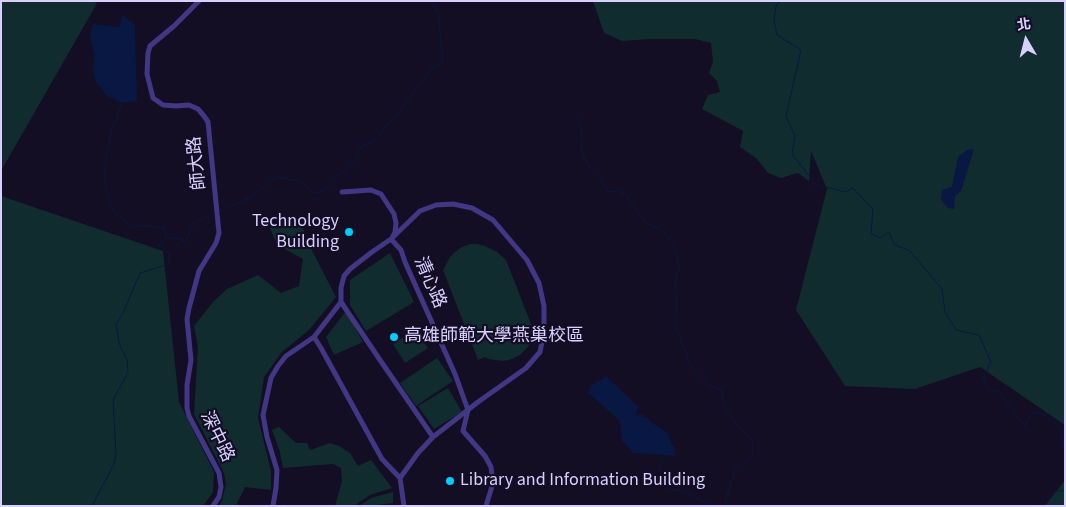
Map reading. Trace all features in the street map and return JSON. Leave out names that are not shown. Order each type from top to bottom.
[{"type":"street","name":"師大路","points":[[187,319],[199,271],[216,243],[219,233],[208,122],[198,109],[189,105],[163,105],[153,98],[147,67],[150,46],[174,26],[199,1]]},
{"type":"street","points":[[342,192],[371,190],[381,194],[394,214],[396,224],[395,232],[391,239]]},
{"type":"street","points":[[400,478],[418,452],[433,437],[526,368],[540,352],[544,331],[544,306],[539,283],[527,260],[492,220],[472,208],[453,204],[436,205],[420,211],[391,239],[350,269],[344,276],[341,288],[341,302],[433,437]]},
{"type":"street","name":"清心路","points":[[391,239],[401,250],[455,374],[468,410],[463,431],[486,456],[491,466],[493,483],[486,506]]},
{"type":"street","points":[[275,505],[277,470],[267,437],[263,415],[271,378],[286,356],[314,337],[341,302]]},
{"type":"street","name":"深中路","points":[[187,319],[191,360],[187,385],[187,408],[189,416],[219,473],[221,487],[219,497],[214,506]]},
{"type":"street","points":[[314,337],[382,459],[400,478],[404,506]]},
{"type":"green space","points":[[1,1],[97,1],[1,171]]},
{"type":"green space","points":[[593,1],[1065,1],[1065,425],[980,367],[915,389],[845,386],[796,310],[827,189],[811,151],[809,181],[798,173],[781,178],[768,173],[757,159],[740,147],[743,131],[702,109],[708,95],[720,92],[717,81],[709,73],[713,62],[711,43],[695,39],[622,41],[604,33]]},
{"type":"green space","points":[[1,196],[163,251],[179,402],[214,472],[213,492],[203,506],[1,506]]},
{"type":"green space","points":[[301,219],[306,239],[336,297],[309,330],[282,352],[264,377],[258,418],[271,471],[271,490],[245,487],[236,506],[219,506],[226,484],[224,473],[194,414],[198,347],[194,326],[213,302],[227,289],[258,275],[281,293],[299,286],[303,259],[277,245],[270,228],[278,220]]},
{"type":"green space","points":[[471,244],[485,246],[497,252],[506,260],[533,329],[532,340],[528,347],[520,355],[509,360],[502,361],[485,357],[478,360],[443,270],[455,252]]},
{"type":"green space","points":[[390,253],[414,302],[366,331],[350,305],[350,280]]},
{"type":"green space","points":[[346,311],[363,342],[334,355],[326,337]]},
{"type":"green space","points":[[415,330],[428,348],[405,363],[393,344]]},
{"type":"green space","points":[[437,358],[453,381],[416,406],[400,383]]},
{"type":"green space","points":[[448,388],[462,412],[434,429],[418,406]]},
{"type":"green space","points":[[279,427],[296,443],[307,443],[310,450],[330,443],[350,453],[358,466],[371,460],[392,488],[370,495],[356,506],[335,506],[342,481],[341,468],[333,464],[283,468],[280,452],[272,430]]},
{"type":"green space","points":[[1065,480],[1065,506],[1045,506]]},
{"type":"green space","points":[[393,492],[393,503],[377,506],[359,506],[371,498]]},
{"type":"water","points":[[122,15],[135,25],[137,101],[122,103],[106,95],[95,80],[93,71],[95,57],[90,37],[93,24],[120,27]]},
{"type":"water","points":[[974,149],[961,191],[955,196],[954,209],[948,208],[941,200],[942,190],[952,187],[958,157],[967,150]]},
{"type":"water","points":[[606,376],[639,407],[636,412],[637,415],[643,414],[642,417],[647,418],[668,433],[671,443],[675,448],[674,454],[677,456],[633,453],[622,441],[620,421],[588,393],[592,385]]},
{"type":"waterway","points":[[220,211],[253,196],[276,176],[301,182],[314,193],[324,191],[355,161],[361,146],[373,142],[432,68],[443,62],[438,13],[431,1]]},
{"type":"waterway","points":[[780,1],[776,6],[774,20],[777,35],[801,50],[786,116],[795,136],[792,154],[813,184],[846,192],[853,188],[873,209],[871,234],[880,238],[889,232],[894,244],[910,251],[942,289],[945,312],[956,330],[979,335],[991,362],[983,378],[988,390],[999,392],[1025,426],[1033,412],[1043,414],[1061,427],[1063,447],[1065,448]]},
{"type":"waterway","points":[[122,103],[110,136],[106,158],[105,180],[109,202],[117,215],[130,225],[165,228],[166,237]]},
{"type":"waterway","points":[[578,116],[582,136],[581,150],[589,166],[600,178],[608,192],[619,191],[626,195],[646,223],[661,229],[675,246],[679,269],[675,282],[677,300],[675,324],[691,366],[710,386],[722,390],[724,405],[737,426],[752,440],[753,456],[735,469],[724,506]]},
{"type":"waterway","points":[[92,506],[114,464],[116,455],[113,400],[128,372],[127,360],[119,343],[116,324],[123,313],[140,273],[169,264],[169,253],[159,245],[166,237],[186,241],[191,228],[196,222],[214,214]]},
{"type":"waterway","points":[[665,455],[659,469],[666,490],[684,491],[712,506]]},
{"type":"waterway","points":[[1044,506],[1055,491],[1065,491]]},
{"type":"place","name":"Technology Building","points":[[349,232]]},
{"type":"place","name":"高雄師範大學燕巢校區","points":[[394,337]]},
{"type":"place","name":"Library and Information Building","points":[[450,481]]}]
